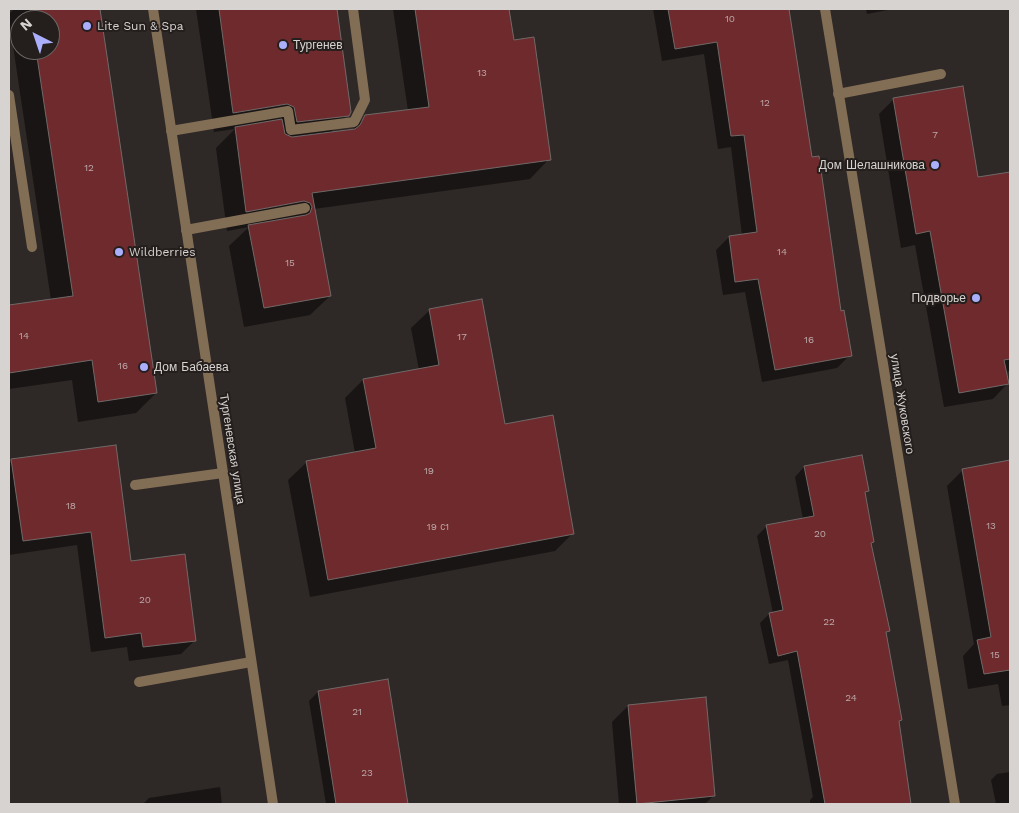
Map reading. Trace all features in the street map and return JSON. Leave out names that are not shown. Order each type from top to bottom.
[{"type":"street","name":"Тургеневская улица","points":[[152,9],[273,804]]},
{"type":"street","points":[[171,131],[288,111],[291,130],[354,122],[366,100],[353,9]]},
{"type":"street","name":"улица Жуковского","points":[[825,9],[955,804]]},
{"type":"street","points":[[838,94],[942,74]]},
{"type":"street","points":[[9,95],[32,247]]},
{"type":"street","points":[[186,230],[305,208]]},
{"type":"street","points":[[135,485],[222,473]]},
{"type":"street","points":[[139,682],[251,662]]},
{"type":"building","points":[[100,9],[157,393],[98,402],[92,360],[9,373],[9,305],[73,296],[38,60],[60,60],[60,10],[30,10]]},
{"type":"building","points":[[219,9],[337,9],[351,112],[349,116],[297,122],[294,107],[287,104],[233,113]]},
{"type":"building","points":[[415,9],[509,9],[514,40],[534,37],[551,160],[312,193],[331,296],[264,308],[248,225],[306,215],[310,213],[312,207],[310,203],[304,201],[246,212],[235,127],[282,119],[285,134],[292,137],[355,129],[360,125],[365,115],[429,107]]},
{"type":"building","points":[[668,9],[789,9],[812,157],[819,156],[841,311],[844,310],[852,356],[775,370],[758,279],[735,282],[729,236],[757,232],[744,135],[731,136],[717,42],[675,49]]},
{"type":"building","points":[[963,86],[978,177],[1010,172],[1010,359],[1004,360],[1009,384],[959,393],[930,231],[916,234],[893,98]]},
{"type":"building","points":[[482,299],[505,424],[553,415],[574,534],[328,580],[306,461],[376,448],[363,379],[439,365],[429,309]]},
{"type":"building","points":[[116,445],[131,561],[185,554],[196,641],[143,647],[141,633],[105,638],[91,532],[23,541],[11,459]]},
{"type":"building","points":[[862,455],[869,491],[865,492],[874,542],[871,543],[890,631],[886,632],[902,720],[899,721],[911,804],[825,804],[797,651],[778,656],[769,613],[783,610],[766,525],[814,516],[804,466]]},
{"type":"building","points":[[1010,460],[1010,670],[984,674],[977,640],[991,637],[962,469]]},
{"type":"building","points":[[388,679],[408,804],[336,804],[318,691]]},
{"type":"building","points":[[706,697],[715,796],[637,804],[628,705]]},
{"type":"place","name":"Lite Sun & Spa","points":[[87,26]]},
{"type":"place","name":"Тургенев","points":[[283,45]]},
{"type":"place","name":"Дом Шелашникова","points":[[935,165]]},
{"type":"place","name":"Wildberries","points":[[119,252]]},
{"type":"place","name":"Подворье","points":[[976,298]]},
{"type":"place","name":"Дом Бабаева","points":[[144,367]]}]
